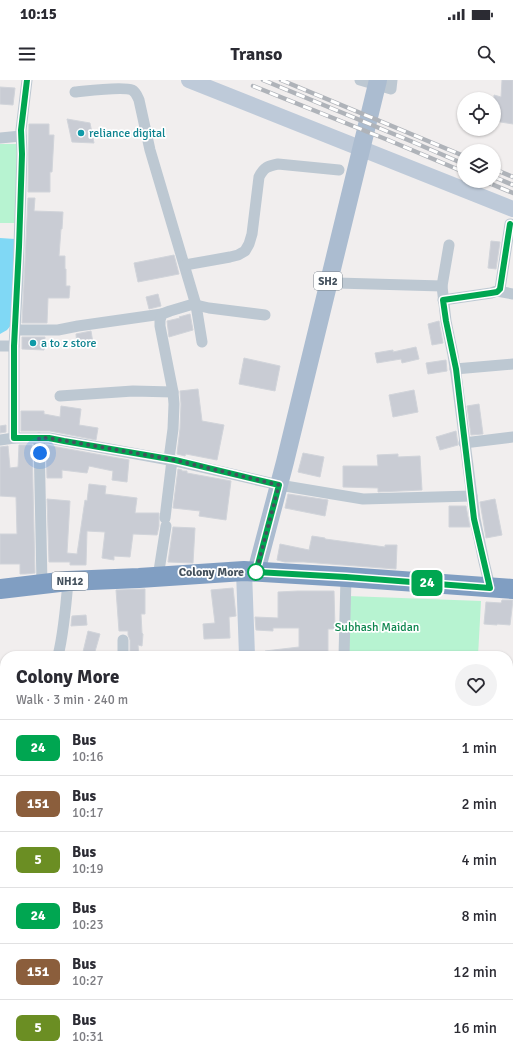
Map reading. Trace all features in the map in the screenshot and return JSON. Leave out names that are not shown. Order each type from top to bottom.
[{"type":"highway","name":"NH12","points":[[0,588],[68,581],[250,571],[513,589]]},
{"type":"main road","name":"SH2","points":[[250,571],[279,485],[285,462],[378,80]]},
{"type":"street","points":[[14,438],[14,346],[21,136],[27,80]]},
{"type":"street","points":[[189,80],[511,217],[501,284],[500,289],[497,292]]},
{"type":"street","points":[[360,80],[391,89],[392,80]]},
{"type":"street","points":[[75,92],[121,88],[130,89],[135,92],[139,100],[150,150],[196,305],[202,342]]},
{"type":"street","points":[[0,138],[21,136]]},
{"type":"street","points":[[184,265],[230,257],[245,251],[252,234],[259,177],[269,166],[278,164],[339,170]]},
{"type":"street","points":[[449,245],[442,286],[443,300],[456,369],[474,519],[490,588]]},
{"type":"street","points":[[337,284],[442,286]]},
{"type":"street","points":[[443,300],[497,292],[513,294]]},
{"type":"street","points":[[15,330],[58,330],[162,314],[190,305],[265,315]]},
{"type":"street","points":[[158,577],[165,522],[174,417],[173,392],[160,326],[162,314]]},
{"type":"street","points":[[0,346],[14,346]]},
{"type":"street","points":[[456,369],[513,364]]},
{"type":"street","points":[[60,396],[133,391],[173,392]]},
{"type":"street","points":[[464,443],[513,437]]},
{"type":"street","points":[[0,440],[14,438],[49,438],[170,460],[279,485],[363,499],[472,496]]},
{"type":"street","points":[[39,438],[42,584]]},
{"type":"street","points":[[247,651],[250,571]]},
{"type":"street","points":[[344,651],[346,577]]},
{"type":"street","points":[[59,651],[64,627],[68,581]]},
{"type":"street","points":[[123,640],[123,651]]},
{"type":"green space","points":[[0,144],[17,144],[16,223],[0,223]]},
{"type":"green space","name":"Subhash Maidan","points":[[348,596],[481,601],[478,651],[346,651]]},
{"type":"water","points":[[0,238],[15,239],[12,324],[7,330],[0,334]]},
{"type":"building","points":[[502,80],[513,80],[513,124],[501,122]]},
{"type":"building","points":[[0,87],[15,88],[13,105],[0,104]]},
{"type":"building","name":"reliance digital","points":[[67,119],[90,123],[94,143],[72,142]]},
{"type":"building","points":[[29,124],[49,124],[49,135],[54,135],[52,172],[50,172],[50,192],[28,192]]},
{"type":"building","points":[[28,198],[35,198],[34,211],[63,212],[59,256],[65,256],[66,286],[70,286],[69,298],[48,298],[47,323],[22,323]]},
{"type":"building","points":[[491,241],[500,242],[496,269],[488,268]]},
{"type":"building","points":[[174,255],[179,274],[138,282],[134,263]]},
{"type":"building","points":[[158,294],[161,306],[149,309],[146,297]]},
{"type":"building","points":[[190,314],[193,330],[169,337],[167,321]]},
{"type":"building","points":[[439,321],[443,343],[432,345],[428,324]]},
{"type":"building","points":[[91,331],[93,343],[77,346],[76,334]]},
{"type":"building","name":"a to z store","points":[[22,337],[45,337],[44,350],[22,349]]},
{"type":"building","points":[[416,347],[419,359],[402,363],[401,359],[377,363],[375,353],[393,350],[393,352]]},
{"type":"building","points":[[244,358],[280,366],[275,391],[239,384]]},
{"type":"building","points":[[446,360],[447,371],[428,374],[426,363]]},
{"type":"building","points":[[198,389],[202,421],[224,425],[217,460],[186,454],[185,456],[177,454],[180,429],[180,391]]},
{"type":"building","points":[[414,390],[418,412],[393,417],[389,395]]},
{"type":"building","points":[[479,404],[483,434],[471,435],[467,406]]},
{"type":"building","points":[[61,406],[81,409],[79,425],[98,428],[96,440],[50,431],[21,431],[21,411],[44,411],[44,414],[60,417]]},
{"type":"building","points":[[6,425],[6,432],[0,433],[0,426]]},
{"type":"building","points":[[456,431],[458,445],[440,450],[436,437]]},
{"type":"building","points":[[19,445],[32,445],[35,573],[25,574],[20,574],[20,564],[0,564],[0,534],[17,534],[16,497],[0,496],[0,447],[8,446],[10,468],[18,467]]},
{"type":"building","points":[[46,445],[129,460],[127,482],[112,480],[113,471],[89,466],[87,473],[62,470],[62,478],[47,478]]},
{"type":"building","points":[[303,453],[324,457],[320,477],[298,472]]},
{"type":"building","points":[[398,454],[398,457],[420,456],[422,490],[378,492],[378,488],[343,487],[343,466],[378,466],[377,455]]},
{"type":"building","points":[[178,469],[187,471],[187,473],[231,481],[226,520],[199,516],[200,511],[173,508]]},
{"type":"building","points":[[89,484],[106,486],[105,494],[137,498],[135,513],[159,513],[157,535],[133,534],[130,557],[114,556],[114,560],[102,558],[105,532],[87,531],[86,565],[70,565],[70,562],[49,562],[47,499],[70,501],[67,553],[77,554],[85,500],[87,501]]},
{"type":"building","points":[[288,494],[328,500],[325,516],[285,508]]},
{"type":"building","points":[[495,499],[502,535],[486,538],[480,502]]},
{"type":"building","points":[[449,506],[466,506],[470,527],[449,527]]},
{"type":"building","points":[[173,527],[195,528],[193,563],[168,562]]},
{"type":"building","points":[[312,536],[385,547],[385,545],[397,545],[396,569],[285,562],[277,560],[280,544],[309,550]]},
{"type":"building","points":[[233,588],[236,616],[229,617],[230,638],[204,639],[203,624],[215,623],[211,590]]},
{"type":"building","points":[[145,589],[145,614],[141,614],[143,634],[142,646],[138,645],[139,651],[130,651],[128,631],[119,631],[116,590]]},
{"type":"building","points":[[334,591],[335,629],[328,629],[328,651],[265,651],[299,647],[299,628],[273,628],[273,631],[256,630],[255,617],[278,618],[278,592]]},
{"type":"building","points":[[502,600],[513,600],[510,625],[484,624],[486,602],[501,603]]},
{"type":"building","points":[[86,615],[87,625],[71,626],[72,616]]},
{"type":"building","points":[[88,631],[100,634],[95,651],[83,651]]},
{"type":"railway","points":[[263,80],[457,161]]},
{"type":"railway","points":[[281,80],[457,153]]},
{"type":"railway","points":[[253,86],[457,169]]},
{"type":"railway","points":[[501,172],[513,177]]},
{"type":"railway","points":[[501,180],[513,185]]},
{"type":"railway","points":[[501,188],[513,193]]},
{"type":"bus line","name":"24","points":[[27,80],[21,130],[22,154],[18,277],[13,367],[14,438],[49,438],[175,460],[279,485],[256,572],[490,588],[474,519],[456,369],[443,300],[497,292],[500,289],[510,224]]},
{"type":"place","name":"reliance digital","points":[[81,133]]},
{"type":"place","name":"a to z store","points":[[33,343]]},
{"type":"place","name":"Colony More","points":[[256,572]]},
{"type":"route","points":[[40,453],[39,438],[49,438],[175,460],[279,485],[256,572]]}]
